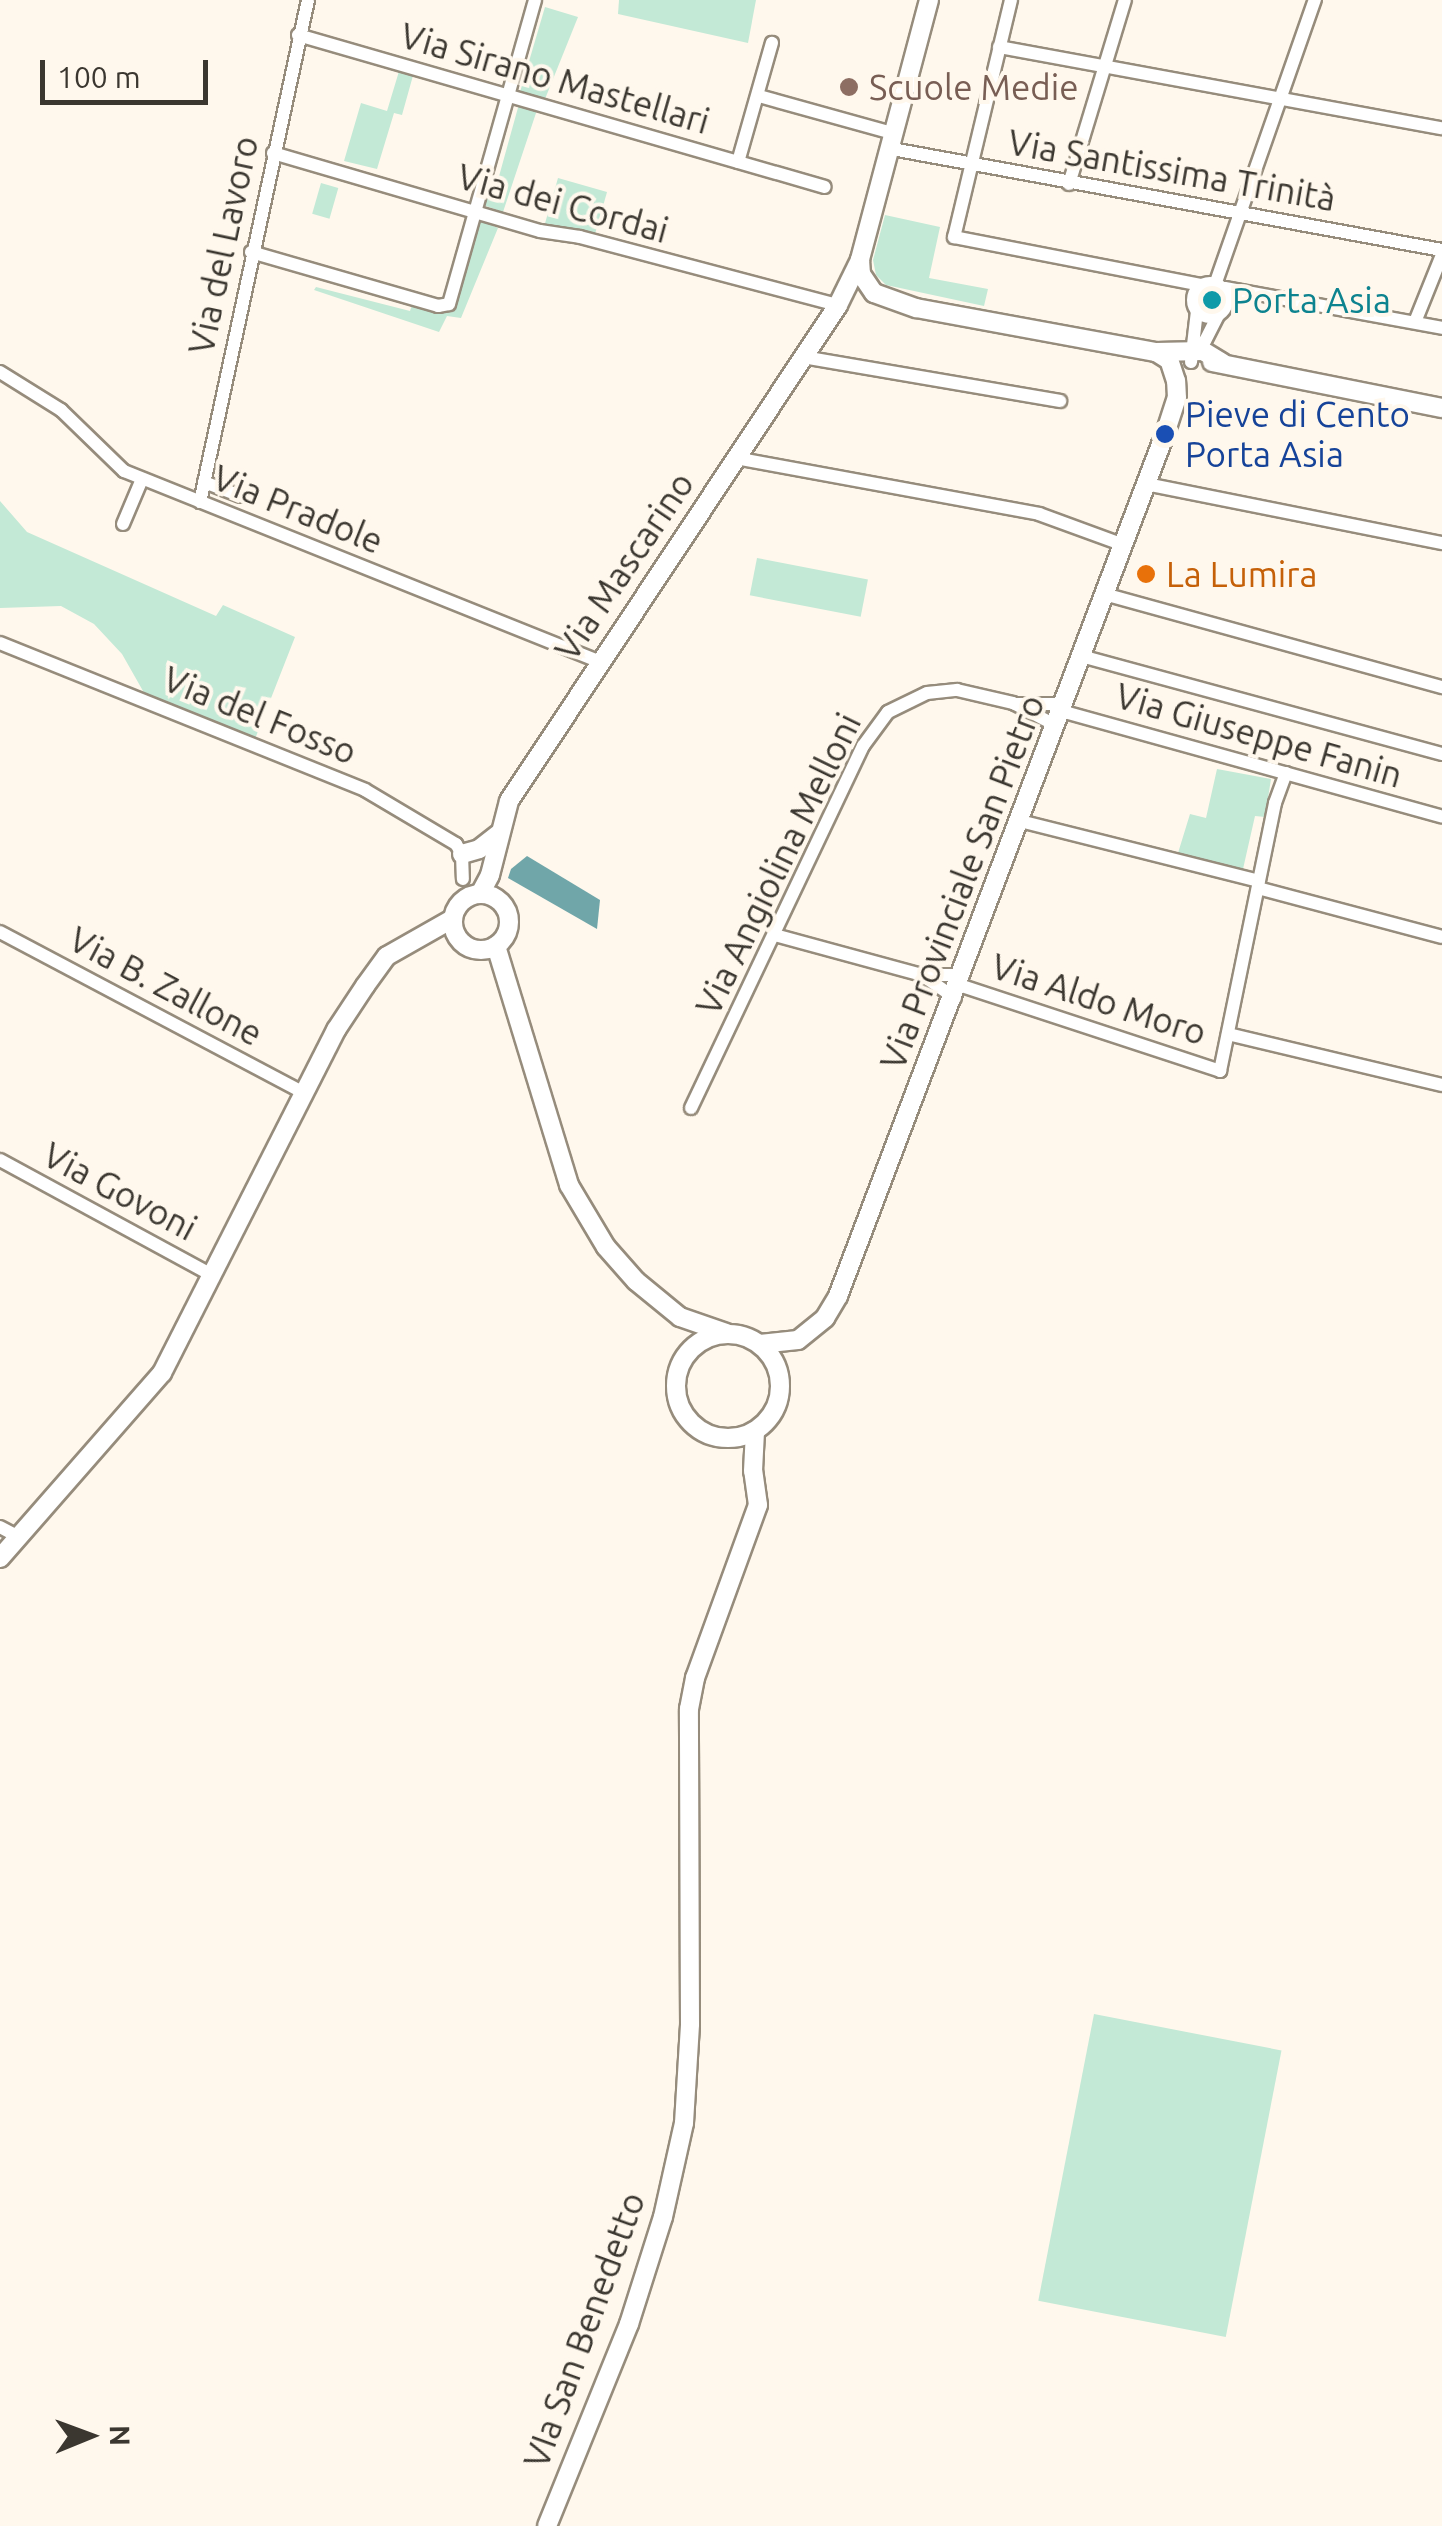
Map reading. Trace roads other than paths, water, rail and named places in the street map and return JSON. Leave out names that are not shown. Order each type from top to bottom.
[{"type":"main road","name":"Via Mascarino","points":[[475,892],[490,875],[509,801],[838,306],[860,260],[929,0]]},
{"type":"main road","points":[[860,260],[861,274],[874,293],[916,308],[1185,358],[1218,360],[1442,408]]},
{"type":"main road","points":[[838,306],[874,293]]},
{"type":"main road","name":"Via Provinciale San Pietro","points":[[780,1377],[784,1359],[798,1340],[825,1318],[838,1296],[959,986],[1165,434],[1185,358]]},
{"type":"main road","points":[[462,854],[480,850],[498,834]]},
{"type":"main road","points":[[0,1558],[162,1373],[304,1093],[365,986],[387,956],[424,933],[454,926],[475,892],[506,908],[510,925],[490,948]]},
{"type":"main road","points":[[454,926],[466,947],[490,948]]},
{"type":"main road","points":[[490,948],[569,1185],[606,1246],[668,1309],[687,1352]]},
{"type":"main road","points":[[668,1309],[760,1344],[798,1340]]},
{"type":"main road","points":[[726,1333],[708,1337],[687,1352],[675,1382],[678,1405],[696,1428],[725,1438],[753,1470]]},
{"type":"main road","points":[[753,1470],[755,1431],[778,1403],[780,1377],[760,1344]]},
{"type":"main road","points":[[725,1438],[755,1431]]},
{"type":"main road","name":"VIa San Benedetto","points":[[547,2526],[629,2324],[663,2216],[681,2137],[690,2024],[689,1708],[695,1678],[758,1505],[753,1470]]},
{"type":"street","name":"Via del Lavoro","points":[[200,502],[308,0]]},
{"type":"street","points":[[251,252],[446,306],[477,212],[535,0]]},
{"type":"street","points":[[1011,0],[968,164],[954,236],[1442,328]]},
{"type":"street","points":[[1069,184],[1125,0]]},
{"type":"street","points":[[1218,360],[1214,285],[1316,0]]},
{"type":"street","name":"Via Sirano Mastellari","points":[[298,35],[825,187]]},
{"type":"street","name":"Via Sirano Mastellari","points":[[738,162],[772,43]]},
{"type":"street","points":[[999,47],[1442,128]]},
{"type":"street","name":"Via Sirano Mastellari","points":[[759,96],[894,141]]},
{"type":"street","name":"Via Santissima Trinità","points":[[894,141],[968,164],[1442,252]]},
{"type":"street","name":"Via dei Cordai","points":[[273,153],[477,212],[838,306]]},
{"type":"street","points":[[1415,322],[1442,252]]},
{"type":"street","points":[[1185,358],[1197,311],[1194,299],[1214,285]]},
{"type":"street","points":[[1197,311],[1215,322]]},
{"type":"street","points":[[1185,358],[1215,322]]},
{"type":"street","points":[[803,358],[1060,401]]},
{"type":"street","name":"Via Pradole","points":[[0,372],[60,410],[124,471],[598,662]]},
{"type":"street","points":[[735,458],[1038,514],[1121,544]]},
{"type":"street","points":[[123,524],[142,478]]},
{"type":"street","points":[[204,482],[240,496]]},
{"type":"street","points":[[1146,484],[1442,543]]},
{"type":"street","points":[[1104,594],[1442,687]]},
{"type":"street","name":"Via del Fosso","points":[[0,644],[336,776],[446,836],[462,854]]},
{"type":"street","points":[[1081,656],[1442,754]]},
{"type":"street","name":"Via Angiolina Melloni","points":[[691,1108],[864,746],[888,712],[904,701],[957,690],[1060,714]]},
{"type":"street","name":"Via Angiolina Melloni","points":[[1013,704],[1060,714]]},
{"type":"street","name":"Via Giuseppe Fanin","points":[[1060,714],[1442,816]]},
{"type":"street","points":[[1286,773],[1275,803],[1228,1034],[1442,1084]]},
{"type":"street","points":[[1020,821],[1442,937]]},
{"type":"street","points":[[462,854],[475,892]]},
{"type":"street","name":"Via B. Zallone","points":[[0,932],[304,1093]]},
{"type":"street","points":[[774,935],[959,986]]},
{"type":"street","points":[[922,975],[959,986]]},
{"type":"street","name":"Via Aldo Moro","points":[[959,986],[1220,1071],[1228,1034]]},
{"type":"street","name":"Via Govoni","points":[[0,1160],[212,1275]]},
{"type":"street","points":[[0,1527],[19,1537]]},
{"type":"water","points":[[527,856],[600,900],[597,929],[508,878],[511,869]]},
{"type":"place","name":"Scuole Medie","points":[[849,87]]},
{"type":"place","name":"Porta Asia","points":[[1212,300]]},
{"type":"place","name":"Pieve di Cento Porta Asia","points":[[1165,434]]},
{"type":"place","name":"La Lumira","points":[[1146,574]]}]
